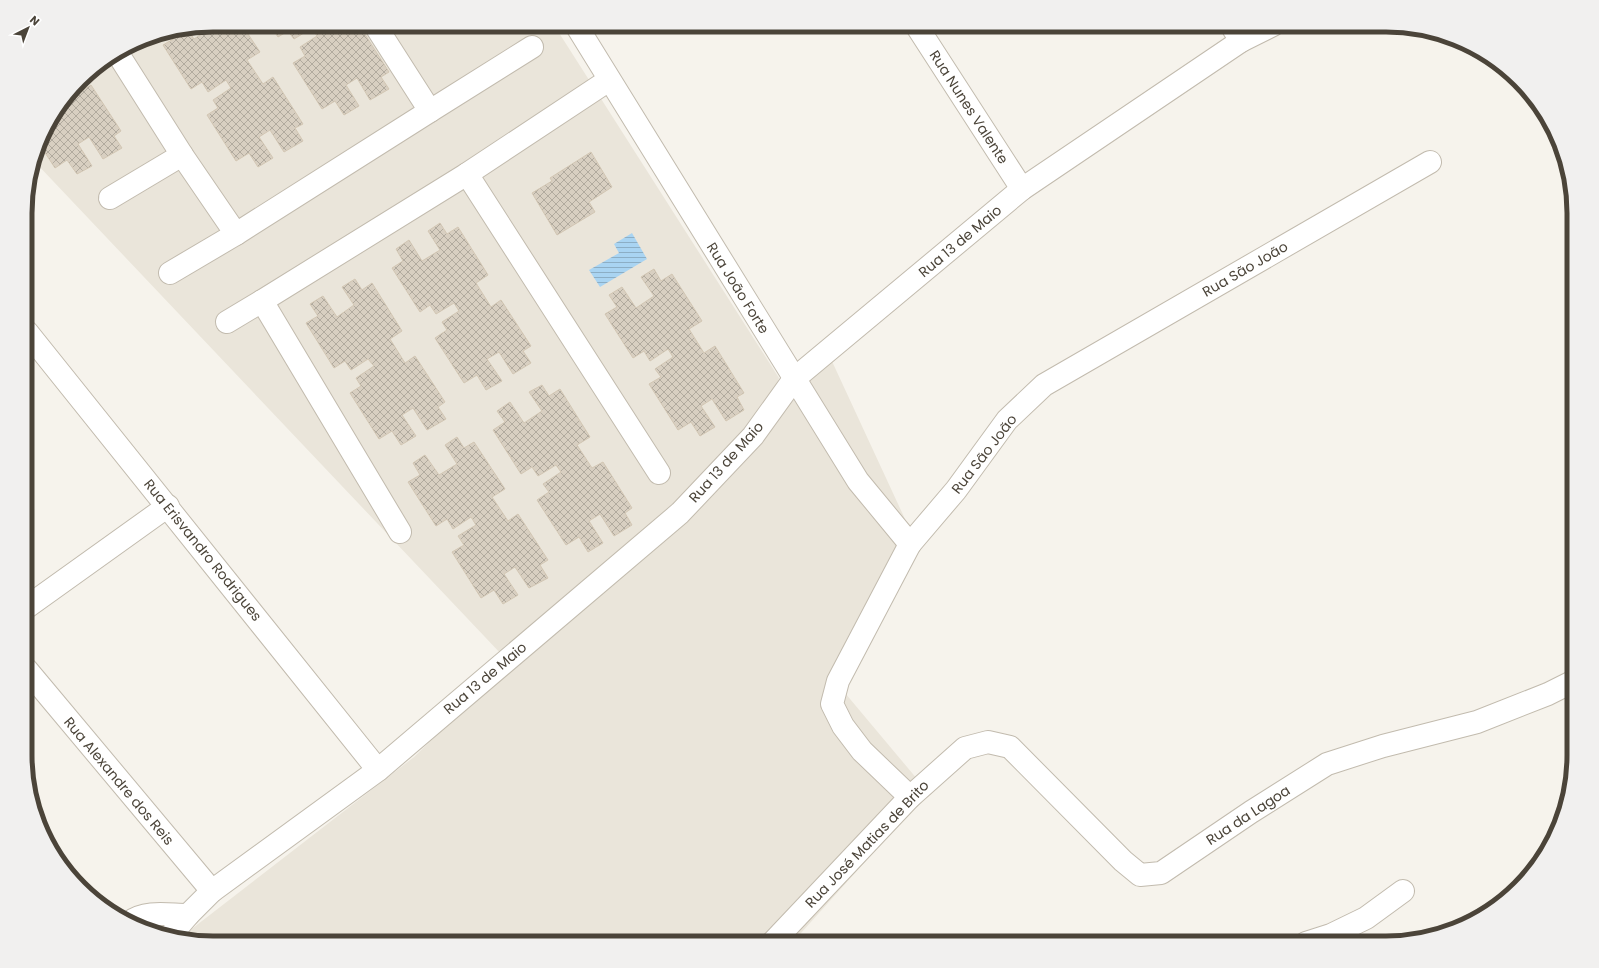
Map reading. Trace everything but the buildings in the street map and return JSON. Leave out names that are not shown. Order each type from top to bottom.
[{"type":"street","points":[[379,32],[430,111]]},
{"type":"street","name":"Rua João Forte","points":[[580,32],[858,481],[910,544]]},
{"type":"street","name":"Rua Nunes Valente","points":[[921,32],[1022,189]]},
{"type":"street","name":"Rua 13 de Maio","points":[[174,932],[212,891],[378,770],[680,513],[753,436],[794,379],[1022,189],[1236,33]]},
{"type":"street","points":[[170,273],[236,234],[532,46]]},
{"type":"street","points":[[120,57],[182,155],[236,234]]},
{"type":"street","points":[[227,322],[467,174],[609,80]]},
{"type":"street","points":[[110,198],[182,155]]},
{"type":"street","name":"Rua São João","points":[[910,797],[862,751],[843,726],[832,704],[838,681],[910,544],[956,490],[1007,420],[1044,385],[1430,162]]},
{"type":"street","points":[[467,174],[659,473]]},
{"type":"street","points":[[262,301],[400,532]]},
{"type":"street","name":"Rua Erisvandro Rodrigues","points":[[32,338],[378,770]]},
{"type":"street","points":[[32,603],[168,506]]},
{"type":"street","name":"Rua Alexandre dos Reis","points":[[32,676],[212,891]]},
{"type":"street","name":"Rua da Lagoa","points":[[965,748],[988,742],[1010,747],[1134,870],[1140,875],[1161,873],[1251,812],[1327,764],[1383,746],[1477,722],[1548,694],[1567,684]]},
{"type":"street","name":"Rua José Matias de Brito","points":[[779,936],[910,797],[965,748]]},
{"type":"street","points":[[1331,936],[1359,921],[1403,891]]},
{"type":"street","points":[[135,918],[156,914],[188,915]]},
{"type":"shaded area","points":[[201,32],[558,32],[779,378],[764,421],[830,357],[911,532],[845,693],[928,792],[798,936],[201,936],[186,934],[414,757],[750,434],[503,656],[38,165],[46,144],[62,112],[85,85],[112,62],[144,46],[166,38]]},
{"type":"water","points":[[632,233],[647,259],[600,287],[589,270],[619,253],[614,244]]}]
